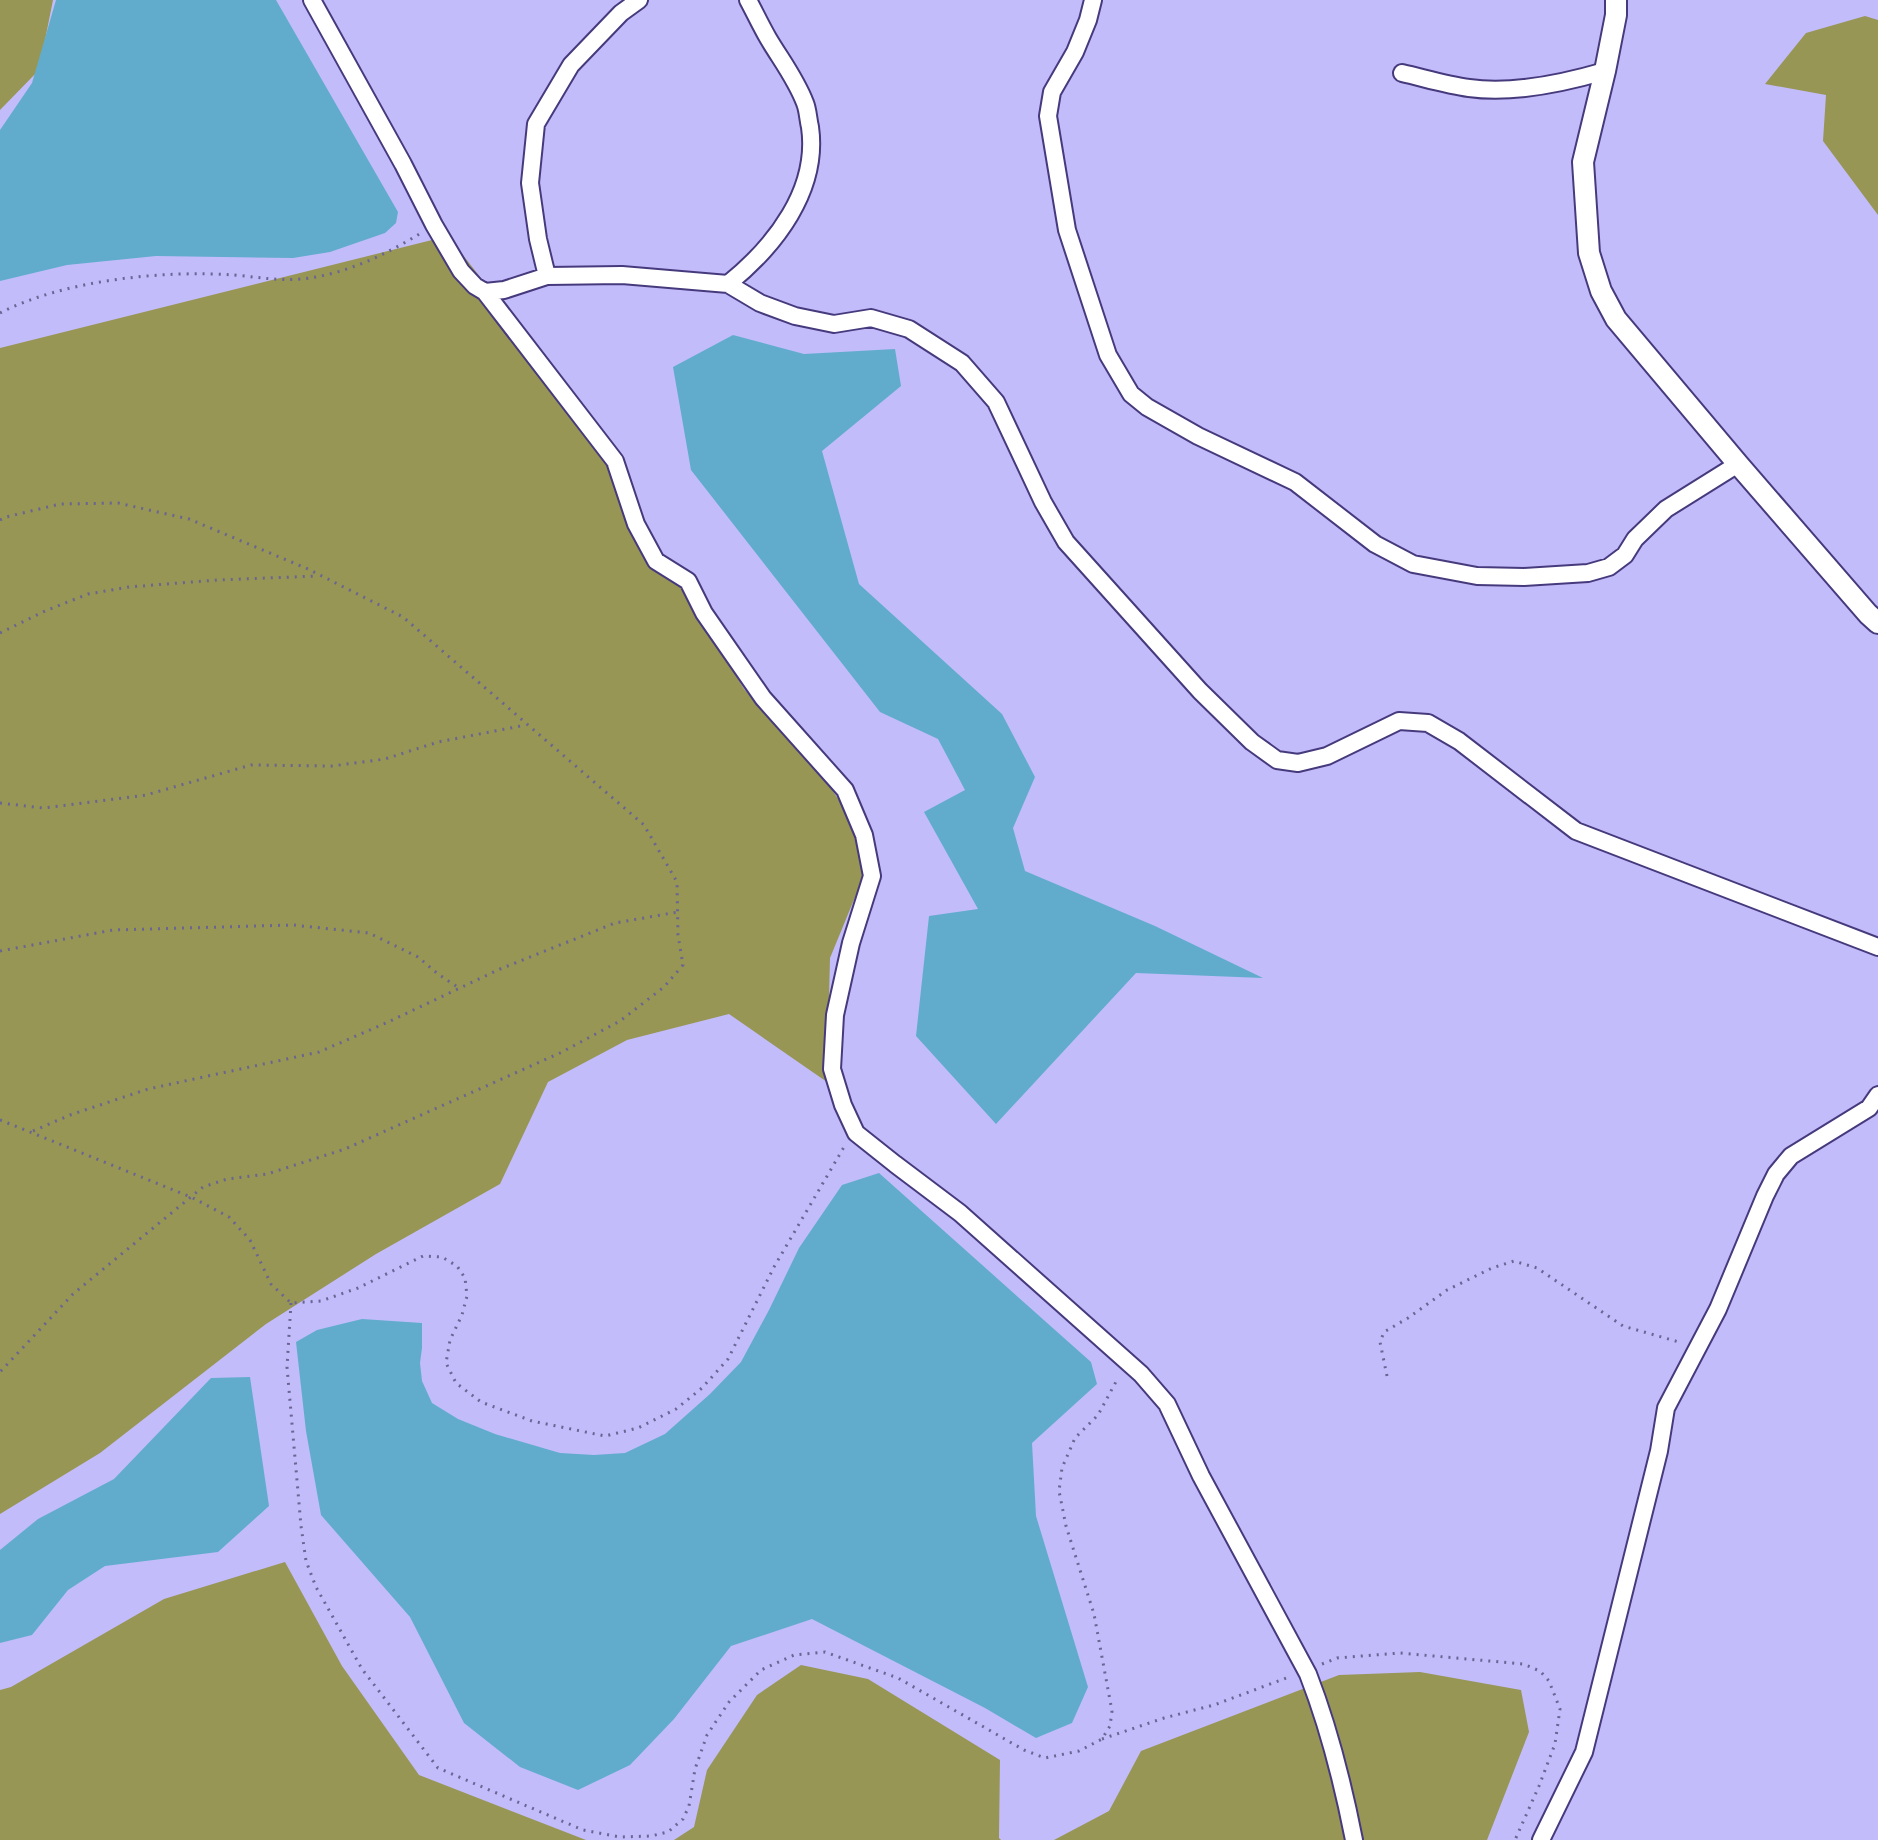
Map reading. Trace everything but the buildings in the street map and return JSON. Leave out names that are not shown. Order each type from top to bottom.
[{"type":"street","points":[[312,0],[461,271],[485,292],[615,461],[636,524],[656,561],[688,581],[704,613],[763,698],[845,790],[864,835],[872,876],[851,943],[835,1015],[832,1069],[856,1133],[960,1213],[1141,1374],[1167,1404],[1208,1491],[1306,1670],[1319,1702],[1343,1784],[1354,1840]]},
{"type":"street","points":[[547,276],[530,183],[536,124],[571,65],[621,13],[639,0]]},
{"type":"street","points":[[728,284],[752,265],[790,216],[807,178],[812,141],[806,106],[788,67],[748,0]]},
{"type":"street","points":[[1093,0],[1075,52],[1052,92],[1048,116],[1067,230],[1108,355],[1131,394],[1147,407],[1198,436],[1295,482],[1375,544],[1413,564],[1477,576],[1588,573],[1609,567],[1625,555],[1635,539],[1666,509],[1738,464]]},
{"type":"street","points":[[1616,0],[1605,71],[1583,162],[1589,253],[1601,291],[1616,319],[1878,623]]},
{"type":"street","points":[[1402,73],[1470,88],[1515,88],[1577,79],[1605,71]]},
{"type":"street","points":[[485,292],[504,290],[547,276],[622,275],[728,284],[760,303],[795,316],[834,324],[871,318],[909,329],[962,363],[996,402],[1043,502],[1066,542],[1200,691],[1252,742],[1277,760],[1298,763],[1327,756],[1399,721],[1428,723],[1459,741],[1576,831],[1878,947]]},
{"type":"street","points":[[1541,1840],[1584,1752],[1655,1466],[1666,1408],[1718,1309],[1776,1174],[1791,1156],[1869,1108],[1878,1095]]},
{"type":"path","points":[[0,313],[50,292],[87,284],[191,274],[272,280],[303,279],[335,273],[402,245],[434,225]]},
{"type":"path","points":[[0,520],[60,504],[118,503],[189,519],[321,576],[403,617],[644,825],[677,882],[678,935],[683,965],[664,987],[620,1021],[560,1053],[345,1149],[267,1174],[227,1179],[203,1187],[73,1294],[0,1372]]},
{"type":"path","points":[[0,633],[88,594],[129,587],[217,580],[321,576]]},
{"type":"path","points":[[0,803],[43,808],[146,795],[251,765],[332,766],[385,759],[438,742],[529,724]]},
{"type":"path","points":[[32,1132],[70,1115],[148,1089],[319,1052],[500,969],[615,923],[678,912]]},
{"type":"path","points":[[0,951],[113,930],[293,925],[369,933],[418,957],[459,988]]},
{"type":"path","points":[[0,1120],[191,1197],[229,1217],[250,1240],[271,1284],[291,1303],[321,1301],[358,1288],[423,1256],[442,1257],[457,1266],[465,1278],[467,1296],[450,1340],[446,1363],[456,1383],[481,1402],[532,1421],[605,1436],[638,1428],[676,1409],[702,1388],[728,1359],[774,1267],[855,1130]]},
{"type":"path","points":[[1387,1376],[1380,1342],[1384,1332],[1447,1290],[1514,1261],[1537,1268],[1623,1326],[1698,1348]]},
{"type":"path","points":[[291,1303],[287,1367],[306,1561],[316,1587],[362,1669],[438,1768],[583,1830],[620,1837],[651,1836],[668,1832],[683,1819],[707,1735],[729,1702],[761,1670],[794,1655],[825,1652],[898,1678],[1024,1750],[1045,1758],[1079,1751],[1102,1739],[1214,1705],[1337,1658],[1400,1653],[1523,1664],[1540,1671],[1549,1681],[1560,1709],[1555,1744],[1515,1840]]},
{"type":"path","points":[[1102,1739],[1110,1726],[1112,1711],[1106,1672],[1094,1614],[1066,1526],[1059,1491],[1062,1468],[1075,1438],[1098,1415],[1114,1388],[1125,1360]]},
{"type":"shaded area","points":[[0,0],[53,0],[39,70],[0,110]]},
{"type":"shaded area","points":[[1865,16],[1878,20],[1878,215],[1823,141],[1826,95],[1765,84],[1806,33]]},
{"type":"shaded area","points":[[448,236],[527,337],[744,689],[821,774],[874,851],[830,958],[827,1082],[729,1014],[627,1040],[548,1082],[500,1184],[376,1254],[266,1324],[100,1453],[0,1514],[0,348]]},
{"type":"shaded area","points":[[285,1562],[342,1666],[419,1775],[586,1840],[0,1840],[0,1690],[11,1687],[164,1599]]},
{"type":"shaded area","points":[[801,1665],[868,1679],[1000,1760],[1001,1840],[674,1840],[694,1827],[707,1770],[757,1695]]},
{"type":"shaded area","points":[[1420,1672],[1521,1690],[1529,1732],[1487,1840],[1054,1840],[1109,1811],[1141,1751],[1339,1675]]},
{"type":"water","points":[[56,0],[276,0],[398,212],[396,223],[385,233],[330,252],[293,258],[156,256],[67,265],[0,281],[0,130],[32,83]]},
{"type":"water","points":[[733,335],[804,354],[895,349],[901,386],[822,451],[859,584],[1002,714],[1035,777],[1013,828],[1025,871],[1155,926],[1263,978],[1136,973],[996,1124],[916,1036],[929,916],[978,909],[924,812],[965,790],[938,739],[880,712],[691,470],[673,367]]},
{"type":"water","points":[[879,1173],[1091,1362],[1097,1384],[1032,1443],[1036,1516],[1088,1687],[1072,1723],[1036,1738],[985,1708],[812,1619],[731,1646],[674,1719],[630,1765],[578,1790],[520,1767],[464,1723],[410,1617],[321,1515],[306,1431],[296,1342],[317,1330],[362,1319],[422,1323],[422,1381],[432,1403],[458,1419],[495,1434],[560,1453],[625,1453],[665,1434],[741,1362],[799,1248],[842,1185]]},
{"type":"water","points":[[250,1377],[269,1506],[218,1552],[105,1566],[68,1590],[32,1635],[0,1643],[0,1550],[38,1519],[114,1479],[211,1378]]}]
